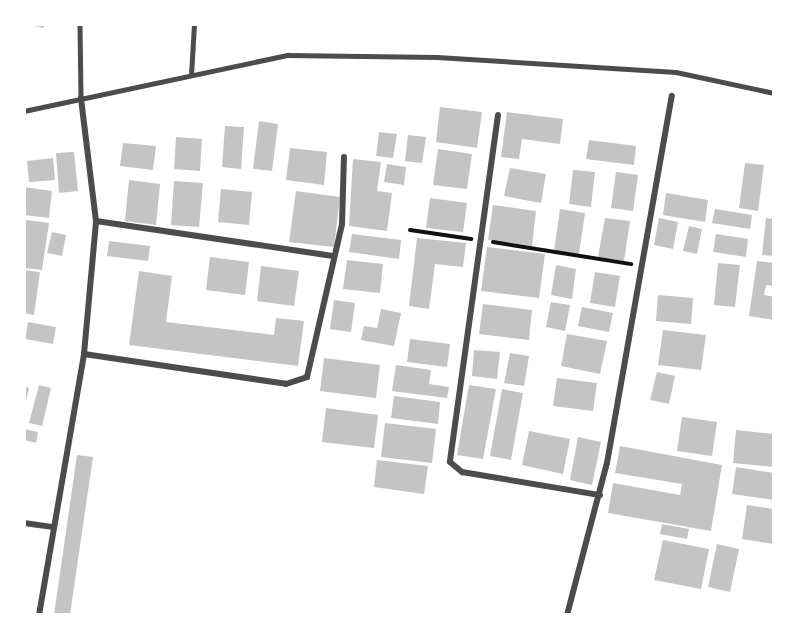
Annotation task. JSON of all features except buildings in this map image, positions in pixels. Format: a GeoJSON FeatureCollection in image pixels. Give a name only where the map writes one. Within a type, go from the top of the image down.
{"type":"FeatureCollection","features":[{"type":"Feature","properties":{"kind":"street"},"geometry":{"type":"LineString","coordinates":[[567,615],[600,495],[644,266],[672,96]]}},
{"type":"Feature","properties":{"kind":"street"},"geometry":{"type":"LineString","coordinates":[[39,615],[52,527],[84,354],[96,221],[81,98]]}},
{"type":"Feature","properties":{"kind":"street"},"geometry":{"type":"LineString","coordinates":[[498,115],[450,462],[462,472],[600,495]]}},
{"type":"Feature","properties":{"kind":"street"},"geometry":{"type":"LineString","coordinates":[[84,354],[286,384],[307,377],[312,366],[342,224],[344,157]]}},
{"type":"Feature","properties":{"kind":"street"},"geometry":{"type":"LineString","coordinates":[[96,221],[334,256]]}},
{"type":"Feature","properties":{"kind":"street"},"geometry":{"type":"LineString","coordinates":[[24,524],[52,527]]}},
{"type":"Feature","properties":{"kind":"lane"},"geometry":{"type":"LineString","coordinates":[[80,24],[81,98]]}},
{"type":"Feature","properties":{"kind":"lane"},"geometry":{"type":"LineString","coordinates":[[191,75],[194,24]]}},
{"type":"Feature","properties":{"kind":"lane"},"geometry":{"type":"LineString","coordinates":[[24,111],[288,55],[437,57],[676,72],[774,93]]}},
{"type":"Feature","properties":{"kind":"path"},"geometry":{"type":"LineString","coordinates":[[410,230],[644,266]]}}]}
